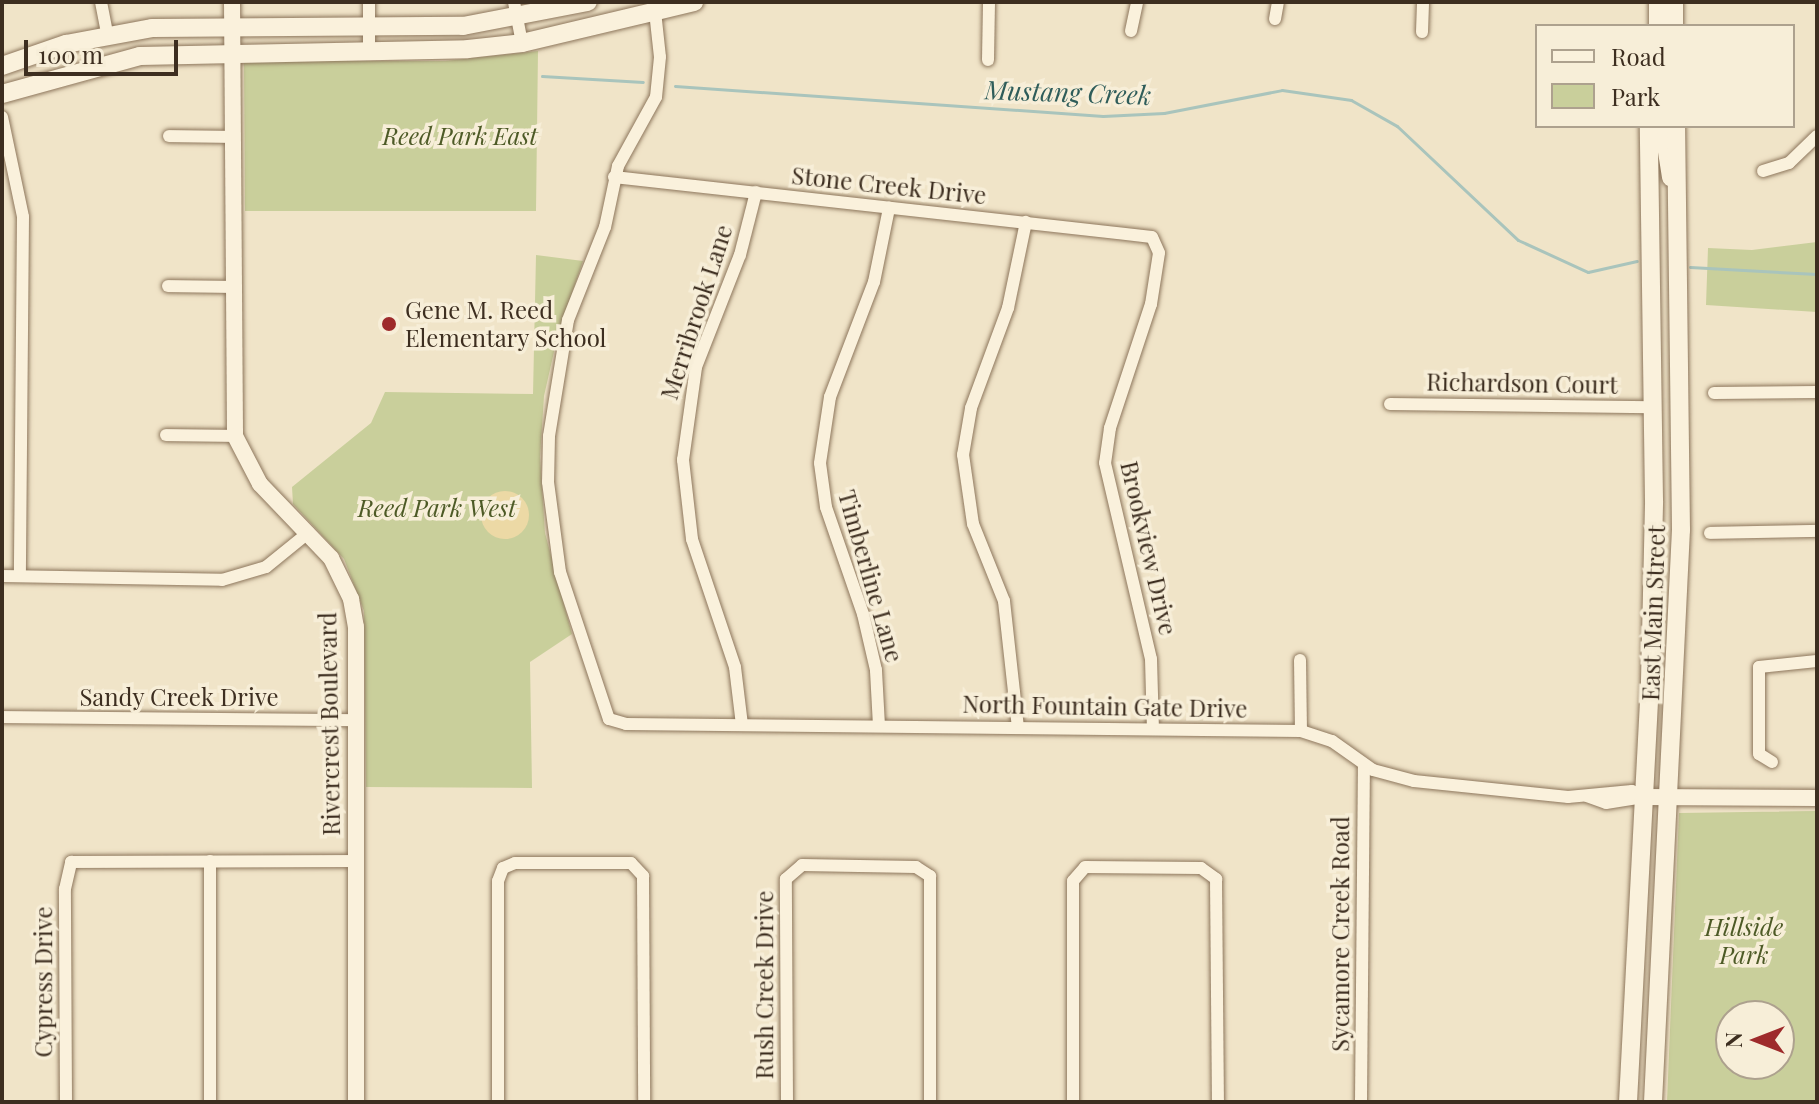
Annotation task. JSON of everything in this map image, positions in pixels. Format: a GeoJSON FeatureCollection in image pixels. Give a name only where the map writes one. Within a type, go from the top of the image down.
{"type":"FeatureCollection","features":[{"type":"Feature","properties":{"kind":"main road"},"geometry":{"type":"LineString","coordinates":[[2,66],[107,34],[232,26],[463,26],[515,9],[588,2]]}},
{"type":"Feature","properties":{"kind":"main road"},"geometry":{"type":"LineString","coordinates":[[2,94],[106,62],[232,51],[369,51],[522,43],[655,7],[694,2]]}},
{"type":"Feature","properties":{"kind":"main road"},"geometry":{"type":"LineString","coordinates":[[1648,2],[1648,24]]}},
{"type":"Feature","properties":{"kind":"main road"},"geometry":{"type":"LineString","coordinates":[[1658,2],[1658,24]]}},
{"type":"Feature","properties":{"kind":"main road"},"geometry":{"type":"LineString","coordinates":[[1674,2],[1674,24]]}},
{"type":"Feature","properties":{"kind":"main road","name":"East Main Street"},"geometry":{"type":"LineString","coordinates":[[1628,1102],[1644,797],[1652,407],[1649,128]]}},
{"type":"Feature","properties":{"kind":"main road"},"geometry":{"type":"LineString","coordinates":[[1663,128],[1663,151],[1677,191]]}},
{"type":"Feature","properties":{"kind":"main road","name":"East Main Street"},"geometry":{"type":"LineString","coordinates":[[1653,1102],[1681,530],[1676,128]]}},
{"type":"Feature","properties":{"kind":"main road"},"geometry":{"type":"LineString","coordinates":[[1632,1016],[1656,1016]]}},
{"type":"Feature","properties":{"kind":"street"},"geometry":{"type":"LineString","coordinates":[[101,2],[107,34]]}},
{"type":"Feature","properties":{"kind":"street","name":"Rivercrest Boulevard"},"geometry":{"type":"LineString","coordinates":[[232,2],[230,287],[235,436],[260,484],[331,558],[351,599],[356,720],[356,1102]]}},
{"type":"Feature","properties":{"kind":"street"},"geometry":{"type":"LineString","coordinates":[[369,2],[369,51]]}},
{"type":"Feature","properties":{"kind":"street"},"geometry":{"type":"LineString","coordinates":[[988,60],[989,2]]}},
{"type":"Feature","properties":{"kind":"street"},"geometry":{"type":"LineString","coordinates":[[1131,31],[1137,2]]}},
{"type":"Feature","properties":{"kind":"street"},"geometry":{"type":"LineString","coordinates":[[1275,19],[1278,2]]}},
{"type":"Feature","properties":{"kind":"street"},"geometry":{"type":"LineString","coordinates":[[1422,32],[1423,2]]}},
{"type":"Feature","properties":{"kind":"street"},"geometry":{"type":"LineString","coordinates":[[614,177],[656,97],[655,7]]}},
{"type":"Feature","properties":{"kind":"street"},"geometry":{"type":"LineString","coordinates":[[515,9],[522,43]]}},
{"type":"Feature","properties":{"kind":"street"},"geometry":{"type":"LineString","coordinates":[[2,117],[23,217],[20,576]]}},
{"type":"Feature","properties":{"kind":"street"},"geometry":{"type":"LineString","coordinates":[[169,136],[231,137]]}},
{"type":"Feature","properties":{"kind":"street"},"geometry":{"type":"LineString","coordinates":[[1763,171],[1789,163],[1817,136]]}},
{"type":"Feature","properties":{"kind":"street","name":"Stone Creek Drive"},"geometry":{"type":"LineString","coordinates":[[614,177],[1147,234],[1156,242]]}},
{"type":"Feature","properties":{"kind":"street","name":"North Fountain Gate Drive"},"geometry":{"type":"LineString","coordinates":[[614,177],[605,227],[587,265],[563,343],[548,452],[560,572],[609,719],[620,724],[1301,731],[1332,741],[1364,766],[1414,781],[1587,796],[1606,803],[1633,803],[1644,797]]}},
{"type":"Feature","properties":{"kind":"street","name":"Merribrook Lane"},"geometry":{"type":"LineString","coordinates":[[742,725],[735,667],[692,539],[683,460],[696,367],[740,255],[756,192]]}},
{"type":"Feature","properties":{"kind":"street","name":"Timberline Lane"},"geometry":{"type":"LineString","coordinates":[[879,726],[876,670],[863,614],[826,507],[820,463],[830,397],[874,282],[889,208]]}},
{"type":"Feature","properties":{"kind":"street"},"geometry":{"type":"LineString","coordinates":[[1018,728],[1004,601],[967,501],[963,455],[971,408],[1008,308],[1026,222]]}},
{"type":"Feature","properties":{"kind":"street","name":"Brookview Drive"},"geometry":{"type":"LineString","coordinates":[[1153,729],[1151,659],[1105,463],[1110,428],[1151,304],[1159,253],[1156,242]]}},
{"type":"Feature","properties":{"kind":"street"},"geometry":{"type":"LineString","coordinates":[[168,286],[230,287]]}},
{"type":"Feature","properties":{"kind":"street"},"geometry":{"type":"LineString","coordinates":[[1714,393],[1817,392]]}},
{"type":"Feature","properties":{"kind":"street","name":"Richardson Court"},"geometry":{"type":"LineString","coordinates":[[1390,404],[1652,407]]}},
{"type":"Feature","properties":{"kind":"street"},"geometry":{"type":"LineString","coordinates":[[166,435],[235,436]]}},
{"type":"Feature","properties":{"kind":"street"},"geometry":{"type":"LineString","coordinates":[[1710,533],[1817,531]]}},
{"type":"Feature","properties":{"kind":"street"},"geometry":{"type":"LineString","coordinates":[[2,576],[222,580],[266,567],[309,532]]}},
{"type":"Feature","properties":{"kind":"street"},"geometry":{"type":"LineString","coordinates":[[1300,660],[1301,731]]}},
{"type":"Feature","properties":{"kind":"street"},"geometry":{"type":"LineString","coordinates":[[1772,762],[1759,754],[1759,667],[1768,662],[1817,661]]}},
{"type":"Feature","properties":{"kind":"street","name":"Sandy Creek Drive"},"geometry":{"type":"LineString","coordinates":[[2,717],[356,720]]}},
{"type":"Feature","properties":{"kind":"street","name":"Sycamore Creek Road"},"geometry":{"type":"LineString","coordinates":[[1361,1102],[1364,766]]}},
{"type":"Feature","properties":{"kind":"street"},"geometry":{"type":"LineString","coordinates":[[1644,797],[1817,798]]}},
{"type":"Feature","properties":{"kind":"street"},"geometry":{"type":"LineString","coordinates":[[210,1102],[210,861],[356,861]]}},
{"type":"Feature","properties":{"kind":"street","name":"Cypress Drive"},"geometry":{"type":"LineString","coordinates":[[66,1102],[65,889],[71,862],[210,861]]}},
{"type":"Feature","properties":{"kind":"street"},"geometry":{"type":"LineString","coordinates":[[498,1102],[498,881],[503,868],[515,863],[631,863],[640,870],[644,1102]]}},
{"type":"Feature","properties":{"kind":"street","name":"Rush Creek Drive"},"geometry":{"type":"LineString","coordinates":[[787,1102],[786,879],[791,869],[916,867],[930,876],[930,1102]]}},
{"type":"Feature","properties":{"kind":"street"},"geometry":{"type":"LineString","coordinates":[[1073,1102],[1077,872],[1085,867],[1201,868],[1216,879],[1218,1102]]}},
{"type":"Feature","properties":{"kind":"green space","name":"Reed Park East"},"geometry":{"type":"Polygon","coordinates":[[[538,51],[536,211],[245,211],[244,61],[445,61],[538,51]]]}},
{"type":"Feature","properties":{"kind":"green space"},"geometry":{"type":"Polygon","coordinates":[[[1817,242],[1817,312],[1706,305],[1708,248],[1752,250],[1817,242]]]}},
{"type":"Feature","properties":{"kind":"green space","name":"Reed Park West"},"geometry":{"type":"Polygon","coordinates":[[[536,255],[583,261],[558,334],[544,396],[540,457],[545,533],[572,634],[530,662],[532,788],[366,787],[364,611],[344,559],[293,504],[292,487],[371,423],[385,392],[533,394],[536,255]]]}},
{"type":"Feature","properties":{"kind":"green space","name":"Hillside Park"},"geometry":{"type":"Polygon","coordinates":[[[1817,811],[1817,1102],[1667,1102],[1679,813],[1817,811]]]}},
{"type":"Feature","properties":{"kind":"sand"},"geometry":{"type":"Polygon","coordinates":[[[505,491],[522,498],[529,515],[522,532],[505,539],[488,532],[481,515],[488,498],[505,491]]]}},
{"type":"Feature","properties":{"kind":"waterway","name":"Mustang Creek"},"geometry":{"type":"LineString","coordinates":[[542,76],[643,82]]}},
{"type":"Feature","properties":{"kind":"waterway","name":"Mustang Creek"},"geometry":{"type":"LineString","coordinates":[[675,86],[1103,116],[1164,113],[1282,90],[1351,100],[1397,126],[1518,240],[1588,272],[1637,261]]}},
{"type":"Feature","properties":{"kind":"waterway","name":"Mustang Creek"},"geometry":{"type":"LineString","coordinates":[[1690,267],[1817,274]]}},
{"type":"Feature","properties":{"kind":"place","name":"Gene M. Reed Elementary School"},"geometry":{"type":"Point","coordinates":[389,324]}}]}
